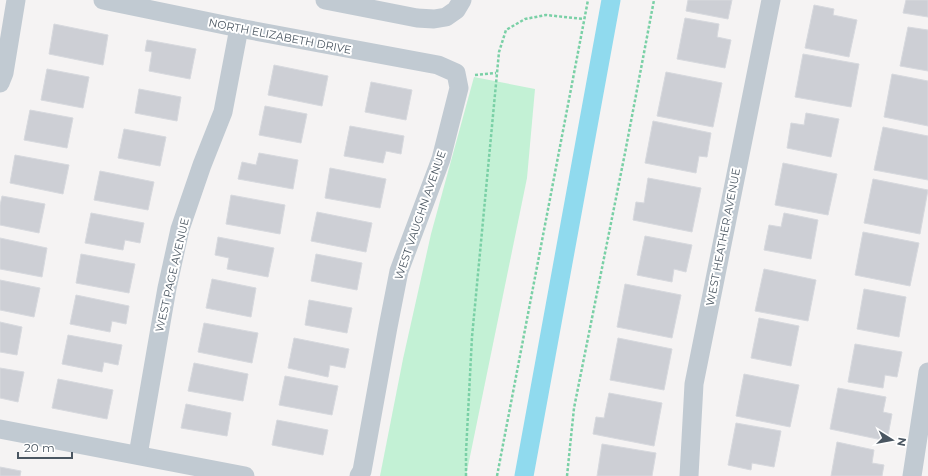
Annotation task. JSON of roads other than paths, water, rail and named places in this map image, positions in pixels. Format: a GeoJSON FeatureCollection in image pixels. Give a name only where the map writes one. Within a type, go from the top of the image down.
{"type":"FeatureCollection","features":[{"type":"Feature","properties":{"kind":"street"},"geometry":{"type":"LineString","coordinates":[[0,83],[4,73],[16,0]]}},
{"type":"Feature","properties":{"kind":"street","name":"NORTH ELIZABETH DRIVE"},"geometry":{"type":"LineString","coordinates":[[103,0],[239,28],[438,65],[456,73]]}},
{"type":"Feature","properties":{"kind":"street"},"geometry":{"type":"LineString","coordinates":[[325,0],[417,18],[434,19],[446,17],[456,10],[462,0]]}},
{"type":"Feature","properties":{"kind":"street","name":"WEST HEATHER AVENUE"},"geometry":{"type":"LineString","coordinates":[[689,476],[694,384],[771,0]]}},
{"type":"Feature","properties":{"kind":"street","name":"WEST PAGE AVENUE"},"geometry":{"type":"LineString","coordinates":[[138,455],[167,288],[180,229],[202,165],[223,112],[239,28]]}},
{"type":"Feature","properties":{"kind":"street","name":"WEST VAUGHN AVENUE"},"geometry":{"type":"LineString","coordinates":[[360,476],[399,271],[441,159],[459,88],[456,73]]}},
{"type":"Feature","properties":{"kind":"street"},"geometry":{"type":"LineString","coordinates":[[912,476],[928,372]]}},
{"type":"Feature","properties":{"kind":"street"},"geometry":{"type":"LineString","coordinates":[[0,429],[245,476]]}},
{"type":"Feature","properties":{"kind":"waterway"},"geometry":{"type":"LineString","coordinates":[[524,476],[611,0]]}}]}
